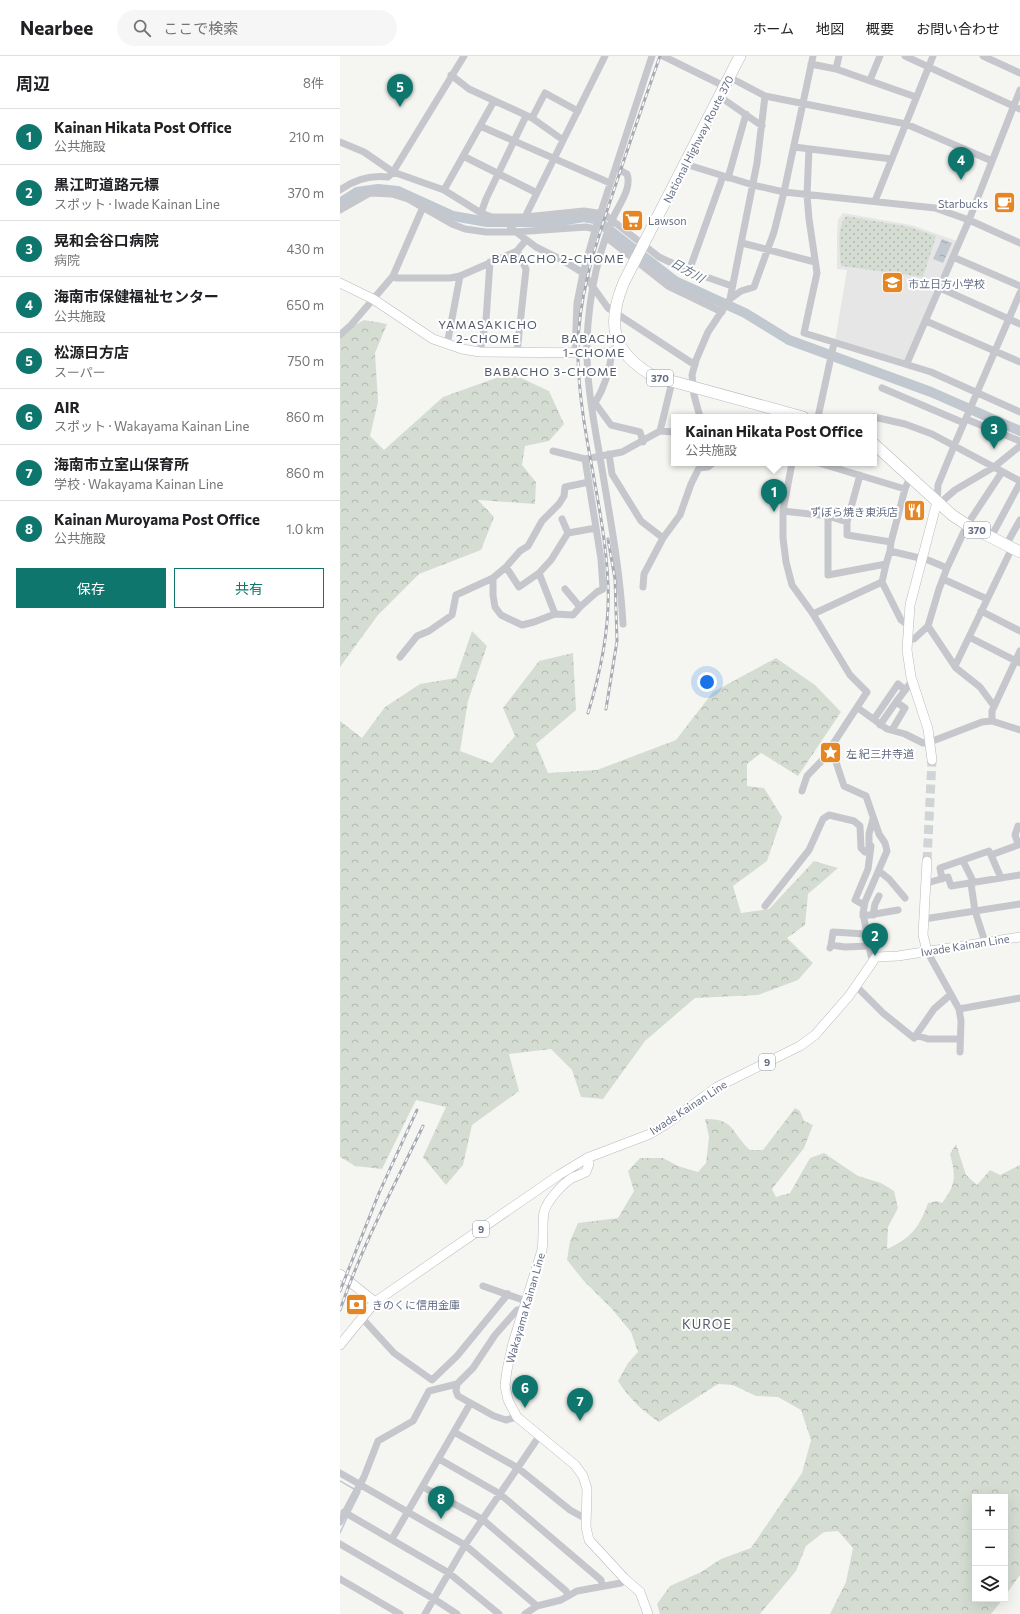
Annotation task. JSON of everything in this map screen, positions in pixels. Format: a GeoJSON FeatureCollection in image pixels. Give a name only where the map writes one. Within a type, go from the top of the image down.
{"type":"FeatureCollection","features":[{"type":"Feature","properties":{"kind":"highway","name":"National Highway Route 370"},"geometry":{"type":"LineString","coordinates":[[740,56],[616,301],[614,313],[616,349],[640,369],[653,376],[792,414]]}},
{"type":"Feature","properties":{"kind":"highway","name":"370"},"geometry":{"type":"LineString","coordinates":[[877,447],[938,503],[967,525],[1013,548]]}},
{"type":"Feature","properties":{"kind":"main road"},"geometry":{"type":"LineString","coordinates":[[340,283],[373,299],[421,332],[447,345],[480,352],[587,353],[616,349]]}},
{"type":"Feature","properties":{"kind":"main road"},"geometry":{"type":"LineString","coordinates":[[932,760],[925,716],[913,683],[906,650],[910,605],[938,503]]}},
{"type":"Feature","properties":{"kind":"main road"},"geometry":{"type":"LineString","coordinates":[[927,861],[923,935],[927,951]]}},
{"type":"Feature","properties":{"kind":"main road","name":"Iwade Kainan Line"},"geometry":{"type":"LineString","coordinates":[[340,1345],[375,1302],[559,1175],[587,1158],[650,1134],[665,1125],[717,1087],[800,1046],[815,1035],[856,986],[873,958],[1020,937]]}},
{"type":"Feature","properties":{"kind":"main road","name":"Wakayama Kainan Line"},"geometry":{"type":"LineString","coordinates":[[587,1158],[589,1164],[586,1172],[572,1178],[564,1185],[548,1202],[544,1210],[544,1235],[542,1250],[513,1343],[505,1385],[508,1400],[518,1417],[575,1465],[583,1476],[587,1489],[586,1519],[589,1540],[625,1579],[640,1592],[648,1614]]}},
{"type":"Feature","properties":{"kind":"main road"},"geometry":{"type":"LineString","coordinates":[[340,1274],[375,1302]]}},
{"type":"Feature","properties":{"kind":"street"},"geometry":{"type":"LineString","coordinates":[[340,190],[349,184],[364,178],[378,176],[388,177],[393,172],[464,56]]}},
{"type":"Feature","properties":{"kind":"street"},"geometry":{"type":"LineString","coordinates":[[525,217],[605,56]]}},
{"type":"Feature","properties":{"kind":"street"},"geometry":{"type":"LineString","coordinates":[[575,353],[577,303],[583,273],[610,183],[652,56]]}},
{"type":"Feature","properties":{"kind":"street"},"geometry":{"type":"LineString","coordinates":[[663,56],[724,86],[803,104],[906,124],[992,161]]}},
{"type":"Feature","properties":{"kind":"street"},"geometry":{"type":"LineString","coordinates":[[730,299],[741,292],[754,287],[768,251],[784,192],[813,56]]}},
{"type":"Feature","properties":{"kind":"street"},"geometry":{"type":"LineString","coordinates":[[836,69],[839,56]]}},
{"type":"Feature","properties":{"kind":"street"},"geometry":{"type":"LineString","coordinates":[[870,80],[880,56]]}},
{"type":"Feature","properties":{"kind":"street"},"geometry":{"type":"LineString","coordinates":[[905,56],[1017,107]]}},
{"type":"Feature","properties":{"kind":"street"},"geometry":{"type":"LineString","coordinates":[[876,201],[933,56]]}},
{"type":"Feature","properties":{"kind":"street"},"geometry":{"type":"LineString","coordinates":[[983,56],[1020,73]]}},
{"type":"Feature","properties":{"kind":"street"},"geometry":{"type":"LineString","coordinates":[[811,64],[836,69],[916,97]]}},
{"type":"Feature","properties":{"kind":"street"},"geometry":{"type":"LineString","coordinates":[[451,76],[469,89],[529,117],[563,140]]}},
{"type":"Feature","properties":{"kind":"street"},"geometry":{"type":"LineString","coordinates":[[724,86],[746,114],[762,126]]}},
{"type":"Feature","properties":{"kind":"street"},"geometry":{"type":"LineString","coordinates":[[907,363],[954,257],[992,161],[1017,107],[1020,90]]}},
{"type":"Feature","properties":{"kind":"street"},"geometry":{"type":"LineString","coordinates":[[481,214],[486,198],[514,141],[545,94],[578,111]]}},
{"type":"Feature","properties":{"kind":"street"},"geometry":{"type":"LineString","coordinates":[[699,414],[691,380],[695,365],[708,332],[730,299],[753,185],[765,96]]}},
{"type":"Feature","properties":{"kind":"street"},"geometry":{"type":"LineString","coordinates":[[444,190],[494,101]]}},
{"type":"Feature","properties":{"kind":"street"},"geometry":{"type":"LineString","coordinates":[[689,271],[725,177],[746,114]]}},
{"type":"Feature","properties":{"kind":"street"},"geometry":{"type":"LineString","coordinates":[[480,126],[610,183]]}},
{"type":"Feature","properties":{"kind":"street"},"geometry":{"type":"LineString","coordinates":[[340,142],[364,152],[393,172],[444,190],[481,214],[506,219],[584,211],[600,215],[612,222],[668,286],[722,312]]}},
{"type":"Feature","properties":{"kind":"street"},"geometry":{"type":"LineString","coordinates":[[794,147],[892,159]]}},
{"type":"Feature","properties":{"kind":"street"},"geometry":{"type":"LineString","coordinates":[[809,149],[807,195],[817,273],[804,333],[833,345],[907,363],[1020,412]]}},
{"type":"Feature","properties":{"kind":"street"},"geometry":{"type":"LineString","coordinates":[[463,156],[537,193]]}},
{"type":"Feature","properties":{"kind":"street"},"geometry":{"type":"LineString","coordinates":[[685,164],[753,185],[784,192],[935,208],[969,220],[1020,243]]}},
{"type":"Feature","properties":{"kind":"street"},"geometry":{"type":"LineString","coordinates":[[616,168],[627,174],[629,179],[626,192],[606,235],[593,287],[588,325],[587,353],[600,456],[617,562],[623,624]]}},
{"type":"Feature","properties":{"kind":"street"},"geometry":{"type":"LineString","coordinates":[[340,210],[370,194],[392,194],[408,199],[452,224],[465,229],[486,232],[586,227],[596,228]]}},
{"type":"Feature","properties":{"kind":"street"},"geometry":{"type":"LineString","coordinates":[[340,335],[352,325],[393,276],[423,207]]}},
{"type":"Feature","properties":{"kind":"street"},"geometry":{"type":"LineString","coordinates":[[506,219],[514,231],[526,240],[583,273],[608,308],[614,313],[695,365]]}},
{"type":"Feature","properties":{"kind":"street"},"geometry":{"type":"LineString","coordinates":[[606,235],[639,253],[659,257],[689,271],[732,286]]}},
{"type":"Feature","properties":{"kind":"street"},"geometry":{"type":"LineString","coordinates":[[393,276],[397,278],[431,279],[460,276],[517,251],[526,240]]}},
{"type":"Feature","properties":{"kind":"street"},"geometry":{"type":"LineString","coordinates":[[742,243],[815,262]]}},
{"type":"Feature","properties":{"kind":"street"},"geometry":{"type":"LineString","coordinates":[[517,251],[526,269],[517,352]]}},
{"type":"Feature","properties":{"kind":"street"},"geometry":{"type":"LineString","coordinates":[[954,257],[1020,286]]}},
{"type":"Feature","properties":{"kind":"street"},"geometry":{"type":"LineString","coordinates":[[480,352],[486,320],[490,262]]}},
{"type":"Feature","properties":{"kind":"street"},"geometry":{"type":"LineString","coordinates":[[447,345],[460,276]]}},
{"type":"Feature","properties":{"kind":"street"},"geometry":{"type":"LineString","coordinates":[[940,288],[1020,324]]}},
{"type":"Feature","properties":{"kind":"street"},"geometry":{"type":"LineString","coordinates":[[938,503],[938,485],[1020,293]]}},
{"type":"Feature","properties":{"kind":"street"},"geometry":{"type":"LineString","coordinates":[[926,321],[1020,362]]}},
{"type":"Feature","properties":{"kind":"street"},"geometry":{"type":"LineString","coordinates":[[819,414],[833,345]]}},
{"type":"Feature","properties":{"kind":"street"},"geometry":{"type":"LineString","coordinates":[[593,403],[601,394],[616,349]]}},
{"type":"Feature","properties":{"kind":"street"},"geometry":{"type":"LineString","coordinates":[[660,431],[672,382]]}},
{"type":"Feature","properties":{"kind":"street"},"geometry":{"type":"LineString","coordinates":[[882,388],[1020,441]]}},
{"type":"Feature","properties":{"kind":"street"},"geometry":{"type":"LineString","coordinates":[[593,403],[611,425],[640,432],[643,442]]}},
{"type":"Feature","properties":{"kind":"street"},"geometry":{"type":"LineString","coordinates":[[877,418],[905,424],[932,434],[1020,482],[991,537]]}},
{"type":"Feature","properties":{"kind":"street"},"geometry":{"type":"LineString","coordinates":[[553,451],[585,459],[622,452],[643,442],[660,431],[671,432]]}},
{"type":"Feature","properties":{"kind":"street"},"geometry":{"type":"LineString","coordinates":[[938,503],[955,490],[994,467],[1020,446]]}},
{"type":"Feature","properties":{"kind":"street"},"geometry":{"type":"LineString","coordinates":[[609,454],[612,474],[641,521],[662,538]]}},
{"type":"Feature","properties":{"kind":"street"},"geometry":{"type":"LineString","coordinates":[[493,578],[495,607],[502,615],[522,625],[555,614],[573,615],[597,592],[603,589],[601,559],[585,459]]}},
{"type":"Feature","properties":{"kind":"street"},"geometry":{"type":"LineString","coordinates":[[643,587],[644,574],[662,538],[680,515],[698,468],[709,466]]}},
{"type":"Feature","properties":{"kind":"street"},"geometry":{"type":"LineString","coordinates":[[791,466],[783,511],[783,538],[786,562],[792,585],[813,614],[850,675],[867,692],[858,708],[834,741],[832,750],[844,786],[866,796],[887,851],[864,905],[863,916],[866,934],[871,956],[873,958]]}},
{"type":"Feature","properties":{"kind":"street"},"geometry":{"type":"LineString","coordinates":[[830,466],[905,489]]}},
{"type":"Feature","properties":{"kind":"street"},"geometry":{"type":"LineString","coordinates":[[907,639],[914,639],[928,626],[947,568],[967,525],[1002,472]]}},
{"type":"Feature","properties":{"kind":"street"},"geometry":{"type":"LineString","coordinates":[[860,475],[847,522],[847,535],[891,542]]}},
{"type":"Feature","properties":{"kind":"street"},"geometry":{"type":"LineString","coordinates":[[908,625],[901,620],[882,582],[905,489],[910,477]]}},
{"type":"Feature","properties":{"kind":"street"},"geometry":{"type":"LineString","coordinates":[[400,657],[417,636],[429,631],[452,614],[456,595],[493,578],[506,567],[520,551],[528,546],[542,521],[559,504],[564,496],[565,487],[589,482]]}},
{"type":"Feature","properties":{"kind":"street"},"geometry":{"type":"LineString","coordinates":[[783,511],[828,516],[847,522]]}},
{"type":"Feature","properties":{"kind":"street"},"geometry":{"type":"LineString","coordinates":[[828,516],[828,575],[886,564]]}},
{"type":"Feature","properties":{"kind":"street"},"geometry":{"type":"LineString","coordinates":[[562,519],[568,532]]}},
{"type":"Feature","properties":{"kind":"street"},"geometry":{"type":"LineString","coordinates":[[955,666],[1013,548],[1020,520]]}},
{"type":"Feature","properties":{"kind":"street"},"geometry":{"type":"LineString","coordinates":[[568,532],[596,528]]}},
{"type":"Feature","properties":{"kind":"street"},"geometry":{"type":"LineString","coordinates":[[506,567],[519,587],[539,572],[551,560],[568,532]]}},
{"type":"Feature","properties":{"kind":"street"},"geometry":{"type":"LineString","coordinates":[[890,551],[922,558],[947,568]]}},
{"type":"Feature","properties":{"kind":"street"},"geometry":{"type":"LineString","coordinates":[[539,572],[555,614]]}},
{"type":"Feature","properties":{"kind":"street"},"geometry":{"type":"LineString","coordinates":[[943,579],[987,599]]}},
{"type":"Feature","properties":{"kind":"street"},"geometry":{"type":"LineString","coordinates":[[813,614],[882,582]]}},
{"type":"Feature","properties":{"kind":"street"},"geometry":{"type":"LineString","coordinates":[[565,589],[580,607]]}},
{"type":"Feature","properties":{"kind":"street"},"geometry":{"type":"LineString","coordinates":[[981,611],[1020,630]]}},
{"type":"Feature","properties":{"kind":"street"},"geometry":{"type":"LineString","coordinates":[[928,626],[955,666],[980,687],[994,706]]}},
{"type":"Feature","properties":{"kind":"street"},"geometry":{"type":"LineString","coordinates":[[969,637],[1018,662]]}},
{"type":"Feature","properties":{"kind":"street"},"geometry":{"type":"LineString","coordinates":[[992,721],[992,711],[994,706],[1018,662],[1020,651]]}},
{"type":"Feature","properties":{"kind":"street"},"geometry":{"type":"LineString","coordinates":[[880,724],[909,684],[913,683]]}},
{"type":"Feature","properties":{"kind":"street"},"geometry":{"type":"LineString","coordinates":[[874,719],[898,684],[905,690]]}},
{"type":"Feature","properties":{"kind":"street"},"geometry":{"type":"LineString","coordinates":[[892,730],[905,708],[896,702]]}},
{"type":"Feature","properties":{"kind":"street"},"geometry":{"type":"LineString","coordinates":[[858,708],[880,724],[923,743],[930,742],[982,722],[992,721],[1020,730]]}},
{"type":"Feature","properties":{"kind":"street"},"geometry":{"type":"LineString","coordinates":[[802,791],[807,776],[832,750]]}},
{"type":"Feature","properties":{"kind":"street"},"geometry":{"type":"LineString","coordinates":[[765,906],[809,850],[823,819],[828,815],[854,821],[860,826],[861,848],[865,852],[869,849],[869,834],[874,819]]}},
{"type":"Feature","properties":{"kind":"street"},"geometry":{"type":"LineString","coordinates":[[991,855],[1018,843],[1015,835],[1018,826]]}},
{"type":"Feature","properties":{"kind":"street"},"geometry":{"type":"LineString","coordinates":[[864,905],[855,900],[868,869],[872,849],[869,842]]}},
{"type":"Feature","properties":{"kind":"street"},"geometry":{"type":"LineString","coordinates":[[942,879],[940,868],[989,851],[1001,878]]}},
{"type":"Feature","properties":{"kind":"street"},"geometry":{"type":"LineString","coordinates":[[963,861],[972,884],[975,911],[985,942]]}},
{"type":"Feature","properties":{"kind":"street"},"geometry":{"type":"LineString","coordinates":[[879,871],[889,879],[905,898]]}},
{"type":"Feature","properties":{"kind":"street"},"geometry":{"type":"LineString","coordinates":[[927,883],[948,877],[951,886],[972,884],[1020,875]]}},
{"type":"Feature","properties":{"kind":"street"},"geometry":{"type":"LineString","coordinates":[[873,915],[875,904],[879,896]]}},
{"type":"Feature","properties":{"kind":"street"},"geometry":{"type":"LineString","coordinates":[[924,919],[1020,904]]}},
{"type":"Feature","properties":{"kind":"street"},"geometry":{"type":"LineString","coordinates":[[863,916],[898,910]]}},
{"type":"Feature","properties":{"kind":"street"},"geometry":{"type":"LineString","coordinates":[[866,934],[830,932],[831,946],[869,946]]}},
{"type":"Feature","properties":{"kind":"street"},"geometry":{"type":"LineString","coordinates":[[927,951],[959,1009],[961,1021],[960,1052]]}},
{"type":"Feature","properties":{"kind":"street"},"geometry":{"type":"LineString","coordinates":[[856,986],[896,1024],[914,1038],[934,1009],[950,994]]}},
{"type":"Feature","properties":{"kind":"street"},"geometry":{"type":"LineString","coordinates":[[959,1009],[1020,998]]}},
{"type":"Feature","properties":{"kind":"street"},"geometry":{"type":"LineString","coordinates":[[916,1035],[928,1039],[960,1039]]}},
{"type":"Feature","properties":{"kind":"street"},"geometry":{"type":"LineString","coordinates":[[340,1522],[371,1462],[375,1446],[378,1441],[414,1421],[429,1391],[457,1384],[473,1368],[495,1335],[517,1310],[525,1305],[508,1294],[483,1286]]}},
{"type":"Feature","properties":{"kind":"street"},"geometry":{"type":"LineString","coordinates":[[362,1318],[394,1353],[432,1380],[457,1356],[508,1294]]}},
{"type":"Feature","properties":{"kind":"street"},"geometry":{"type":"LineString","coordinates":[[457,1384],[456,1391],[458,1396],[470,1404],[494,1416],[506,1420],[518,1417]]}},
{"type":"Feature","properties":{"kind":"street"},"geometry":{"type":"LineString","coordinates":[[392,1540],[470,1404]]}},
{"type":"Feature","properties":{"kind":"street"},"geometry":{"type":"LineString","coordinates":[[454,1432],[518,1468],[570,1510],[586,1519]]}},
{"type":"Feature","properties":{"kind":"street"},"geometry":{"type":"LineString","coordinates":[[425,1614],[465,1545],[540,1435]]}},
{"type":"Feature","properties":{"kind":"street"},"geometry":{"type":"LineString","coordinates":[[439,1459],[500,1494],[601,1580],[602,1586]]}},
{"type":"Feature","properties":{"kind":"street"},"geometry":{"type":"LineString","coordinates":[[340,1473],[465,1545],[538,1606]]}},
{"type":"Feature","properties":{"kind":"street"},"geometry":{"type":"LineString","coordinates":[[423,1487],[482,1520],[566,1591],[568,1596]]}},
{"type":"Feature","properties":{"kind":"street"},"geometry":{"type":"LineString","coordinates":[[344,1512],[449,1572],[499,1614]]}},
{"type":"Feature","properties":{"kind":"street"},"geometry":{"type":"LineString","coordinates":[[340,1544],[434,1598],[457,1614]]}},
{"type":"Feature","properties":{"kind":"street"},"geometry":{"type":"LineString","coordinates":[[340,1579],[400,1614]]}},
{"type":"Feature","properties":{"kind":"street"},"geometry":{"type":"LineString","coordinates":[[525,1614],[538,1606],[561,1600],[577,1590],[621,1583],[625,1579]]}},
{"type":"Feature","properties":{"kind":"shaded area","name":"市立日方小学校"},"geometry":{"type":"Polygon","coordinates":[[[843,213],[911,225],[957,241],[905,361],[835,341],[847,270],[837,269],[838,220],[843,213]]]}},
{"type":"Feature","properties":{"kind":"green space"},"geometry":{"type":"Polygon","coordinates":[[[846,216],[910,227],[936,236],[923,277],[841,266],[840,233],[846,216]]]}},
{"type":"Feature","properties":{"kind":"green space"},"geometry":{"type":"Polygon","coordinates":[[[364,320],[387,324],[375,353],[378,402],[370,436],[384,450],[443,397],[510,373],[549,391],[564,424],[549,441],[525,446],[522,465],[536,482],[535,504],[478,500],[494,517],[481,550],[419,574],[378,615],[340,667],[340,339],[350,328],[364,320]]]}},
{"type":"Feature","properties":{"kind":"green space"},"geometry":{"type":"Polygon","coordinates":[[[472,631],[487,646],[468,701],[460,751],[492,763],[515,736],[503,708],[539,661],[573,653],[576,710],[536,744],[548,773],[597,770],[676,740],[713,692],[776,658],[815,685],[841,712],[798,776],[761,753],[747,764],[747,786],[764,788],[782,817],[767,861],[733,886],[741,913],[769,909],[814,861],[838,868],[808,894],[805,925],[787,938],[813,963],[798,980],[758,995],[695,998],[645,1041],[603,1099],[581,1097],[572,1070],[551,1049],[509,1054],[519,1091],[472,1125],[463,1165],[446,1185],[423,1157],[446,1107],[416,1100],[382,1169],[355,1166],[340,1157],[340,721],[362,738],[385,707],[420,684],[456,678],[472,631]]]}},
{"type":"Feature","properties":{"kind":"green space"},"geometry":{"type":"Polygon","coordinates":[[[795,1108],[800,1111],[804,1121],[813,1125],[804,1148],[772,1189],[776,1197],[790,1193],[810,1158],[824,1153],[858,1176],[881,1183],[894,1191],[898,1208],[888,1227],[887,1249],[902,1241],[913,1231],[921,1219],[928,1203],[937,1201],[942,1203],[947,1197],[954,1180],[950,1154],[956,1144],[966,1175],[977,1185],[990,1170],[1000,1175],[1020,1165],[1020,1575],[1008,1592],[1008,1494],[972,1494],[972,1602],[1001,1602],[991,1614],[830,1614],[846,1582],[853,1548],[838,1531],[824,1532],[806,1546],[796,1571],[760,1614],[660,1614],[657,1604],[670,1586],[701,1572],[721,1559],[751,1548],[802,1473],[811,1440],[801,1410],[778,1397],[756,1396],[733,1385],[718,1384],[659,1422],[636,1404],[618,1381],[628,1363],[638,1352],[631,1332],[612,1309],[583,1280],[567,1260],[570,1241],[578,1223],[618,1218],[634,1191],[628,1171],[640,1158],[663,1158],[678,1166],[698,1172],[706,1163],[709,1137],[705,1119],[722,1121],[732,1128],[750,1150],[763,1150],[795,1108]]]}},
{"type":"Feature","properties":{"kind":"water"},"geometry":{"type":"Polygon","coordinates":[[[942,239],[952,243],[943,263],[933,259],[942,239]]]}},
{"type":"Feature","properties":{"kind":"waterway","name":"日方川"},"geometry":{"type":"LineString","coordinates":[[340,203],[357,192],[378,189],[398,191],[453,216],[487,222],[554,222],[584,217],[595,219],[675,281],[745,313],[789,340],[931,392],[1020,431]]}},
{"type":"Feature","properties":{"kind":"waterway"},"geometry":{"type":"LineString","coordinates":[[340,1481],[354,1489]]}},
{"type":"Feature","properties":{"kind":"waterway"},"geometry":{"type":"LineString","coordinates":[[350,1512],[359,1492]]}},
{"type":"Feature","properties":{"kind":"waterway"},"geometry":{"type":"LineString","coordinates":[[340,1533],[347,1518]]}},
{"type":"Feature","properties":{"kind":"tunnel"},"geometry":{"type":"LineString","coordinates":[[927,861],[932,760]]}},
{"type":"Feature","properties":{"kind":"railway"},"geometry":{"type":"LineString","coordinates":[[588,713],[604,650],[608,617],[608,584],[602,527],[583,415],[580,387],[578,359],[580,314],[595,248],[660,56]]}},
{"type":"Feature","properties":{"kind":"railway"},"geometry":{"type":"LineString","coordinates":[[606,709],[617,641],[615,579],[608,539]]}},
{"type":"Feature","properties":{"kind":"railway"},"geometry":{"type":"LineString","coordinates":[[340,1291],[379,1193],[417,1110]]}},
{"type":"Feature","properties":{"kind":"railway"},"geometry":{"type":"LineString","coordinates":[[340,1310],[368,1239],[423,1126]]}},
{"type":"Feature","properties":{"kind":"place","name":"松源日方店"},"geometry":{"type":"Point","coordinates":[400,107]}},
{"type":"Feature","properties":{"kind":"place","name":"海南市保健福祉センター"},"geometry":{"type":"Point","coordinates":[961,180]}},
{"type":"Feature","properties":{"kind":"place","name":"Starbucks"},"geometry":{"type":"Point","coordinates":[1004,203]}},
{"type":"Feature","properties":{"kind":"place","name":"Lawson"},"geometry":{"type":"Point","coordinates":[633,220]}},
{"type":"Feature","properties":{"kind":"place","name":"市立日方小学校"},"geometry":{"type":"Point","coordinates":[892,283]}},
{"type":"Feature","properties":{"kind":"place","name":"晃和会谷口病院"},"geometry":{"type":"Point","coordinates":[994,449]}},
{"type":"Feature","properties":{"kind":"place","name":"ずぼら焼き東浜店"},"geometry":{"type":"Point","coordinates":[914,511]}},
{"type":"Feature","properties":{"kind":"place","name":"Kainan Hikata Post Office"},"geometry":{"type":"Point","coordinates":[774,512]}},
{"type":"Feature","properties":{"kind":"place","name":"左 紀三井寺道"},"geometry":{"type":"Point","coordinates":[831,753]}},
{"type":"Feature","properties":{"kind":"place","name":"黒江町道路元標"},"geometry":{"type":"Point","coordinates":[875,956]}},
{"type":"Feature","properties":{"kind":"place","name":"きのくに信用金庫"},"geometry":{"type":"Point","coordinates":[357,1304]}},
{"type":"Feature","properties":{"kind":"place","name":"AIR"},"geometry":{"type":"Point","coordinates":[525,1408]}},
{"type":"Feature","properties":{"kind":"place","name":"海南市立室山保育所"},"geometry":{"type":"Point","coordinates":[580,1421]}},
{"type":"Feature","properties":{"kind":"place","name":"Kainan Muroyama Post Office"},"geometry":{"type":"Point","coordinates":[441,1519]}},
{"type":"Feature","properties":{"kind":"district","name":"BABACHO 2-CHOME"},"geometry":{"type":"Point","coordinates":[558,258]}},
{"type":"Feature","properties":{"kind":"district","name":"YAMASAKICHO 2-CHOME"},"geometry":{"type":"Point","coordinates":[488,331]}},
{"type":"Feature","properties":{"kind":"district","name":"BABACHO 1-CHOME"},"geometry":{"type":"Point","coordinates":[594,345]}},
{"type":"Feature","properties":{"kind":"district","name":"BABACHO 3-CHOME"},"geometry":{"type":"Point","coordinates":[551,371]}},
{"type":"Feature","properties":{"kind":"district","name":"KUROE"},"geometry":{"type":"Point","coordinates":[707,1324]}}]}
